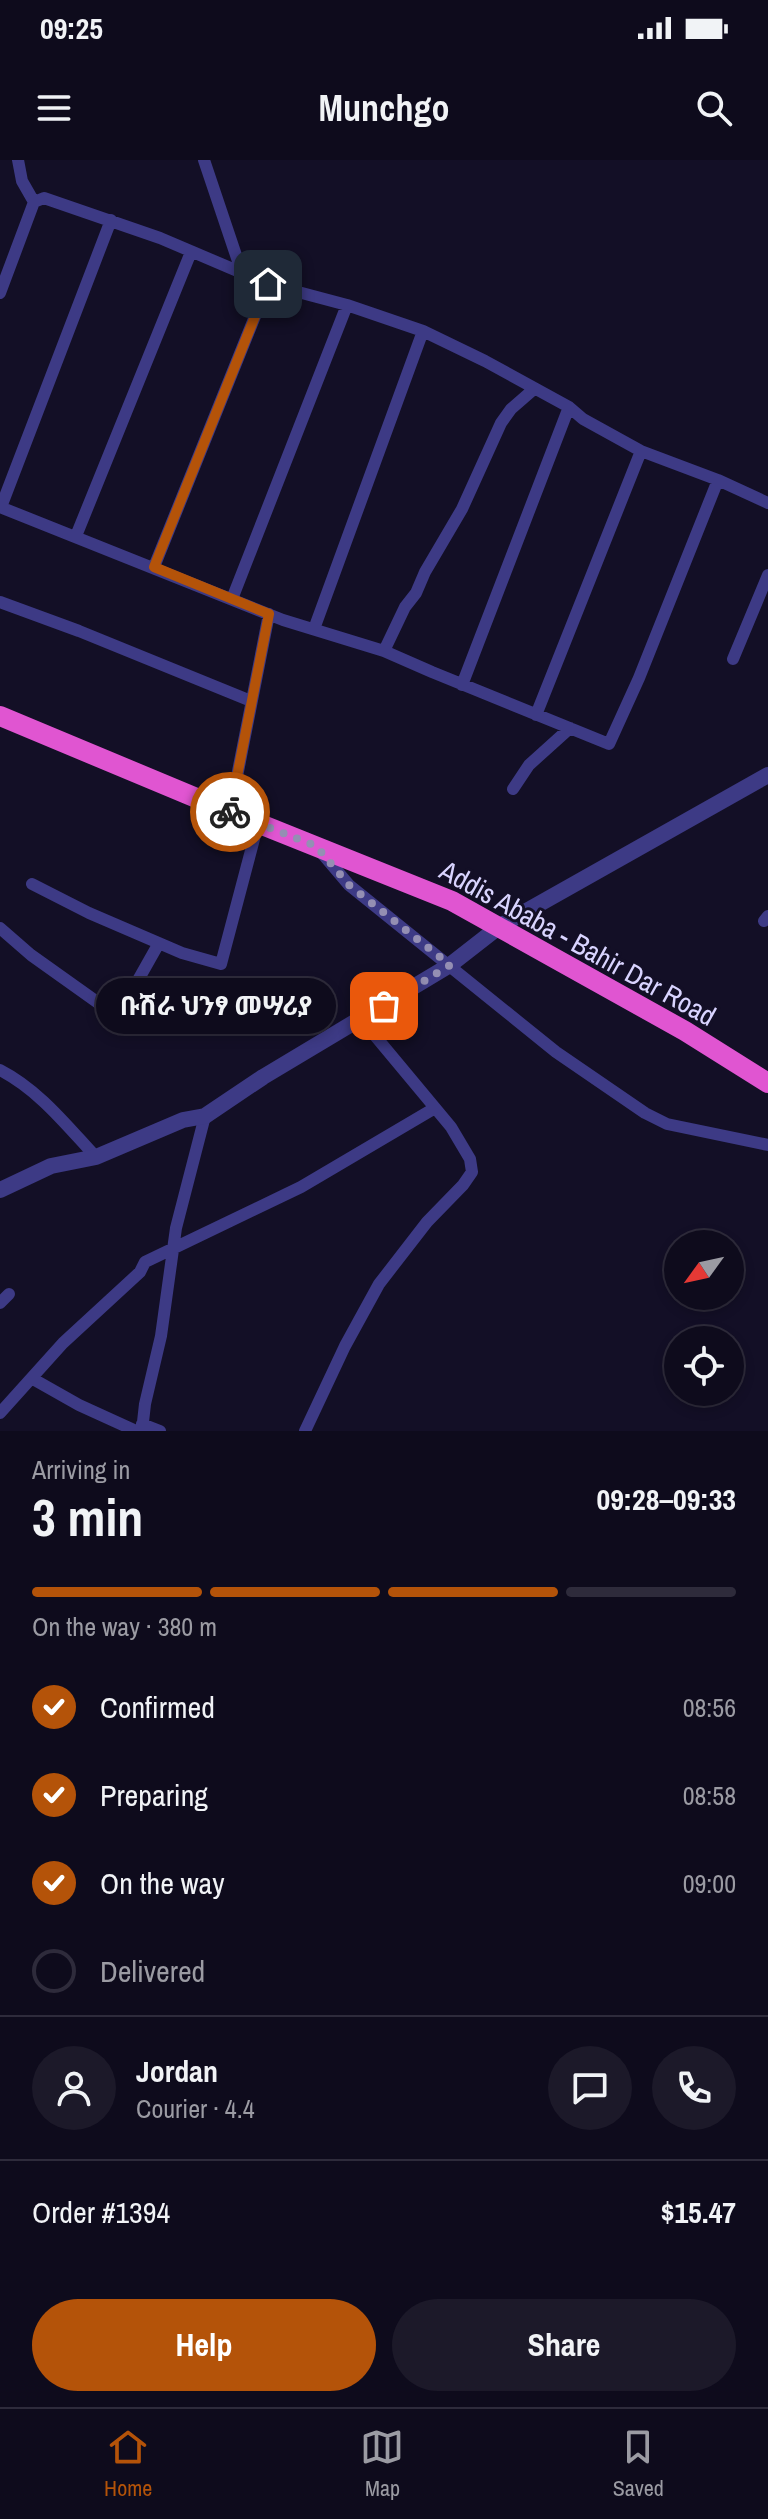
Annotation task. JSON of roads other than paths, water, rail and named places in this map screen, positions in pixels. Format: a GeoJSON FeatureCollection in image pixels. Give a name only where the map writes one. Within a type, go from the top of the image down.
{"type":"FeatureCollection","features":[{"type":"Feature","properties":{"kind":"highway","name":"Addis Ababa - Bahir Dar Road"},"geometry":{"type":"LineString","coordinates":[[0,716],[452,901],[685,1031],[768,1083]]}},
{"type":"Feature","properties":{"kind":"street"},"geometry":{"type":"LineString","coordinates":[[18,160],[22,181],[34,202]]}},
{"type":"Feature","properties":{"kind":"street"},"geometry":{"type":"LineString","coordinates":[[204,160],[242,273]]}},
{"type":"Feature","properties":{"kind":"street"},"geometry":{"type":"LineString","coordinates":[[0,293],[34,202],[44,198],[111,220],[268,284],[347,305],[423,331],[569,407],[583,419],[641,451],[768,503]]}},
{"type":"Feature","properties":{"kind":"street"},"geometry":{"type":"LineString","coordinates":[[111,220],[0,507],[269,614],[384,651],[609,744],[718,480]]}},
{"type":"Feature","properties":{"kind":"street"},"geometry":{"type":"LineString","coordinates":[[76,536],[191,252]]}},
{"type":"Feature","properties":{"kind":"street"},"geometry":{"type":"LineString","coordinates":[[154,567],[268,284]]}},
{"type":"Feature","properties":{"kind":"street"},"geometry":{"type":"LineString","coordinates":[[232,599],[347,305]]}},
{"type":"Feature","properties":{"kind":"street"},"geometry":{"type":"LineString","coordinates":[[314,629],[423,331]]}},
{"type":"Feature","properties":{"kind":"street"},"geometry":{"type":"LineString","coordinates":[[384,651],[405,607],[416,593],[467,498],[501,423],[511,409],[534,389]]}},
{"type":"Feature","properties":{"kind":"street"},"geometry":{"type":"LineString","coordinates":[[462,685],[569,407]]}},
{"type":"Feature","properties":{"kind":"street"},"geometry":{"type":"LineString","coordinates":[[536,715],[641,451]]}},
{"type":"Feature","properties":{"kind":"street"},"geometry":{"type":"LineString","coordinates":[[733,659],[768,575]]}},
{"type":"Feature","properties":{"kind":"street"},"geometry":{"type":"LineString","coordinates":[[0,602],[251,701]]}},
{"type":"Feature","properties":{"kind":"street"},"geometry":{"type":"LineString","coordinates":[[230,812],[269,614]]}},
{"type":"Feature","properties":{"kind":"street"},"geometry":{"type":"LineString","coordinates":[[513,789],[529,765],[570,728]]}},
{"type":"Feature","properties":{"kind":"street"},"geometry":{"type":"LineString","coordinates":[[0,1190],[51,1166],[96,1157],[183,1120],[205,1116],[263,1077],[450,965],[500,926],[768,775]]}},
{"type":"Feature","properties":{"kind":"street"},"geometry":{"type":"LineString","coordinates":[[32,884],[159,943],[221,964],[258,824]]}},
{"type":"Feature","properties":{"kind":"street"},"geometry":{"type":"LineString","coordinates":[[316,846],[349,885],[556,1052],[645,1113],[667,1124],[768,1145]]}},
{"type":"Feature","properties":{"kind":"street"},"geometry":{"type":"LineString","coordinates":[[0,928],[31,955],[111,1012],[137,982],[159,943]]}},
{"type":"Feature","properties":{"kind":"street"},"geometry":{"type":"LineString","coordinates":[[305,1431],[345,1346],[379,1284],[427,1222],[472,1172],[463,1144],[361,1019]]}},
{"type":"Feature","properties":{"kind":"street"},"geometry":{"type":"LineString","coordinates":[[0,1070],[16,1079],[52,1109],[96,1157]]}},
{"type":"Feature","properties":{"kind":"street"},"geometry":{"type":"LineString","coordinates":[[0,1413],[63,1343],[140,1272],[145,1262],[301,1187],[435,1108]]}},
{"type":"Feature","properties":{"kind":"street"},"geometry":{"type":"LineString","coordinates":[[140,1429],[161,1336],[172,1247],[205,1116]]}},
{"type":"Feature","properties":{"kind":"street"},"geometry":{"type":"LineString","coordinates":[[33,1379],[79,1405],[140,1429],[160,1431]]}},
{"type":"Feature","properties":{"kind":"place","name":"ቡሽራ ህንፃ መሣሪያ"},"geometry":{"type":"Point","coordinates":[384,1006]}}]}
